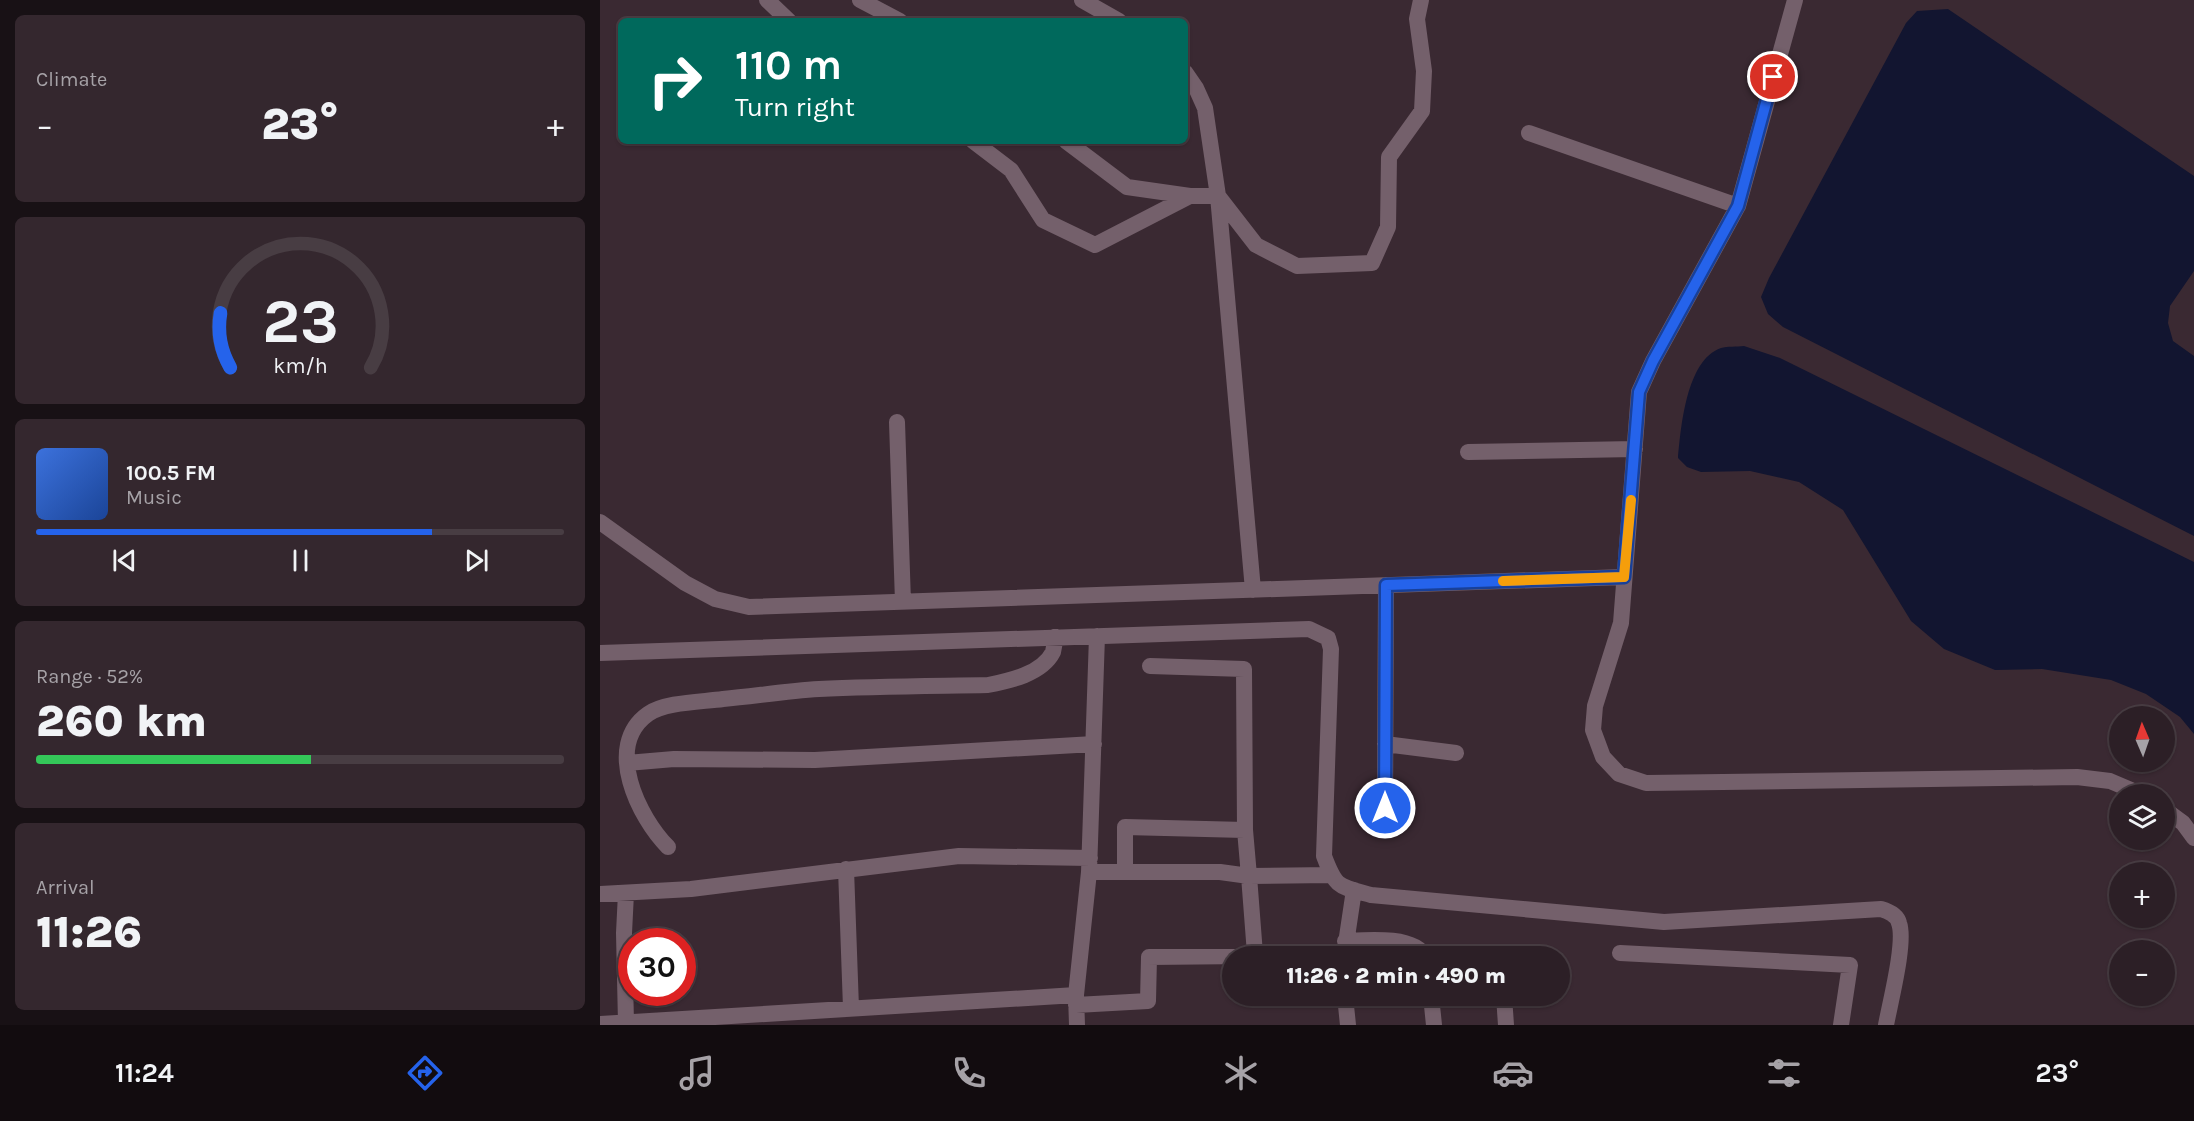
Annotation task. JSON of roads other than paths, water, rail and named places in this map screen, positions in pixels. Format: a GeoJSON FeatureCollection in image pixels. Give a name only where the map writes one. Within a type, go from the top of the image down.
{"type":"FeatureCollection","features":[{"type":"Feature","properties":{"kind":"street"},"geometry":{"type":"LineString","coordinates":[[768,0],[786,18]]}},
{"type":"Feature","properties":{"kind":"street"},"geometry":{"type":"LineString","coordinates":[[860,0],[894,18]]}},
{"type":"Feature","properties":{"kind":"street"},"geometry":{"type":"LineString","coordinates":[[1082,0],[1114,18]]}},
{"type":"Feature","properties":{"kind":"street"},"geometry":{"type":"LineString","coordinates":[[1218,196],[1256,245],[1297,266],[1372,263],[1388,227],[1389,157],[1422,111],[1424,71],[1417,18],[1421,0]]}},
{"type":"Feature","properties":{"kind":"street"},"geometry":{"type":"LineString","coordinates":[[1795,0],[1738,206],[1653,361],[1639,392],[1621,623],[1595,706],[1593,730],[1603,757],[1619,774],[1646,783],[2077,777],[2117,784]]}},
{"type":"Feature","properties":{"kind":"street"},"geometry":{"type":"LineString","coordinates":[[1188,76],[1205,108],[1218,196],[1253,590]]}},
{"type":"Feature","properties":{"kind":"street"},"geometry":{"type":"LineString","coordinates":[[1529,133],[1738,206]]}},
{"type":"Feature","properties":{"kind":"street"},"geometry":{"type":"LineString","coordinates":[[977,144],[1011,170],[1042,220],[1095,245],[1190,196]]}},
{"type":"Feature","properties":{"kind":"street"},"geometry":{"type":"LineString","coordinates":[[1070,144],[1127,187],[1190,196],[1218,196]]}},
{"type":"Feature","properties":{"kind":"street"},"geometry":{"type":"LineString","coordinates":[[897,422],[903,602]]}},
{"type":"Feature","properties":{"kind":"street"},"geometry":{"type":"LineString","coordinates":[[1468,452],[1635,449]]}},
{"type":"Feature","properties":{"kind":"street"},"geometry":{"type":"LineString","coordinates":[[600,522],[685,583],[715,599],[749,607],[1624,577]]}},
{"type":"Feature","properties":{"kind":"street"},"geometry":{"type":"LineString","coordinates":[[1385,808],[1386,585]]}},
{"type":"Feature","properties":{"kind":"street"},"geometry":{"type":"LineString","coordinates":[[600,653],[1309,629],[1328,638],[1331,649],[1324,856],[1333,880],[1371,895],[1664,922],[1881,909],[1896,916],[1901,938],[1886,1025]]}},
{"type":"Feature","properties":{"kind":"street"},"geometry":{"type":"LineString","coordinates":[[1077,1025],[1076,1000],[1089,865],[1097,636]]}},
{"type":"Feature","properties":{"kind":"street"},"geometry":{"type":"LineString","coordinates":[[668,847],[643,816],[633,796],[627,764],[628,746],[634,730],[648,714],[674,705],[818,689],[988,685],[1010,680],[1039,666],[1052,653],[1055,637]]}},
{"type":"Feature","properties":{"kind":"street"},"geometry":{"type":"LineString","coordinates":[[1150,666],[1244,669],[1245,830],[1254,946]]}},
{"type":"Feature","properties":{"kind":"street"},"geometry":{"type":"LineString","coordinates":[[627,764],[674,759],[815,760],[1094,744]]}},
{"type":"Feature","properties":{"kind":"street"},"geometry":{"type":"LineString","coordinates":[[1385,744],[1456,753]]}},
{"type":"Feature","properties":{"kind":"street"},"geometry":{"type":"LineString","coordinates":[[2175,817],[2184,823],[2194,838]]}},
{"type":"Feature","properties":{"kind":"street"},"geometry":{"type":"LineString","coordinates":[[1125,865],[1125,827],[1245,830]]}},
{"type":"Feature","properties":{"kind":"street"},"geometry":{"type":"LineString","coordinates":[[600,894],[691,889],[959,856],[1220,872],[1249,876],[1331,875]]}},
{"type":"Feature","properties":{"kind":"street"},"geometry":{"type":"LineString","coordinates":[[846,869],[850,1008]]}},
{"type":"Feature","properties":{"kind":"street"},"geometry":{"type":"LineString","coordinates":[[1346,946],[1354,890]]}},
{"type":"Feature","properties":{"kind":"street"},"geometry":{"type":"LineString","coordinates":[[626,894],[626,1023]]}},
{"type":"Feature","properties":{"kind":"street"},"geometry":{"type":"LineString","coordinates":[[1360,946],[1380,939],[1411,946]]}},
{"type":"Feature","properties":{"kind":"street"},"geometry":{"type":"LineString","coordinates":[[1620,953],[1850,965],[1841,1025]]}},
{"type":"Feature","properties":{"kind":"street"},"geometry":{"type":"LineString","coordinates":[[600,1024],[850,1008],[1076,1000],[1148,1001],[1149,957],[1222,955]]}},
{"type":"Feature","properties":{"kind":"street"},"geometry":{"type":"LineString","coordinates":[[1346,1006],[1348,1025]]}},
{"type":"Feature","properties":{"kind":"street"},"geometry":{"type":"LineString","coordinates":[[1432,1006],[1434,1025]]}},
{"type":"Feature","properties":{"kind":"street"},"geometry":{"type":"LineString","coordinates":[[1505,1006],[1506,1025]]}},
{"type":"Feature","properties":{"kind":"water"},"geometry":{"type":"Polygon","coordinates":[[[1948,9],[2194,176],[2194,271],[2170,306],[2168,323],[2173,341],[2194,356],[2194,536],[1783,327],[1768,314],[1761,297],[1769,278],[1906,23],[1917,11],[1948,9]]]}},
{"type":"Feature","properties":{"kind":"water"},"geometry":{"type":"Polygon","coordinates":[[[1744,346],[1780,358],[2194,562],[2194,734],[2175,714],[2175,706],[2164,706],[2146,694],[2111,680],[2042,669],[1995,670],[1944,649],[1911,621],[1843,510],[1799,482],[1750,471],[1701,472],[1687,467],[1678,458],[1687,396],[1700,366],[1709,355],[1726,347],[1744,346]]]}}]}
